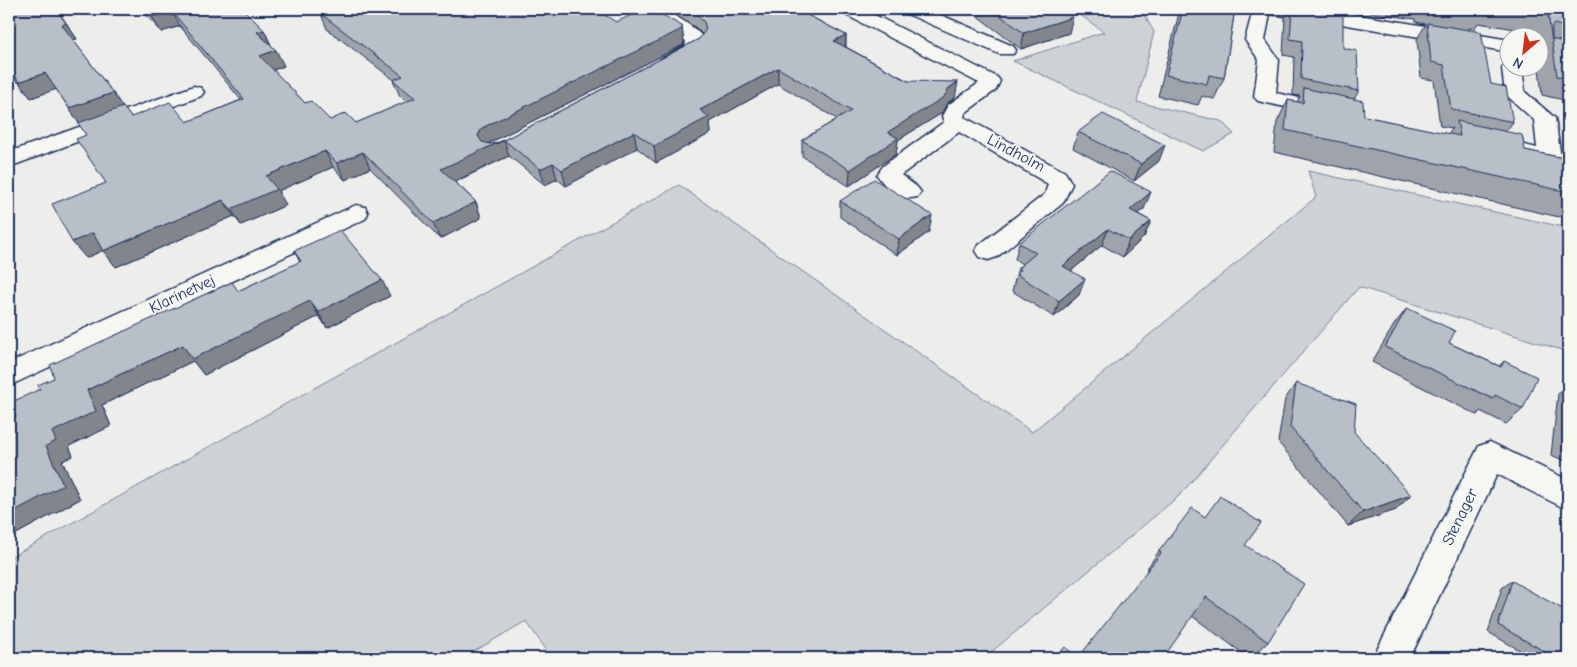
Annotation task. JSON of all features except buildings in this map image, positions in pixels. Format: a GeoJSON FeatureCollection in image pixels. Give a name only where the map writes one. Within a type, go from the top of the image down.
{"type":"FeatureCollection","features":[{"type":"Feature","properties":{"kind":"street"},"geometry":{"type":"LineString","coordinates":[[645,9],[690,33],[695,39],[696,44],[684,55],[650,72]]}},
{"type":"Feature","properties":{"kind":"street"},"geometry":{"type":"LineString","coordinates":[[849,9],[990,81],[987,88],[956,110],[953,116],[958,122],[891,170],[889,175],[891,179],[909,192]]}},
{"type":"Feature","properties":{"kind":"street"},"geometry":{"type":"LineString","coordinates":[[912,9],[1006,50]]}},
{"type":"Feature","properties":{"kind":"street"},"geometry":{"type":"LineString","coordinates":[[1259,9],[1261,14],[1255,40],[1269,60],[1265,97],[1341,113]]}},
{"type":"Feature","properties":{"kind":"street"},"geometry":{"type":"LineString","coordinates":[[1271,9],[1338,17],[1500,44]]}},
{"type":"Feature","properties":{"kind":"street"},"geometry":{"type":"LineString","coordinates":[[912,41],[944,23]]}},
{"type":"Feature","properties":{"kind":"street"},"geometry":{"type":"LineString","coordinates":[[1493,146],[1550,158],[1544,118],[1515,94],[1513,78]]}},
{"type":"Feature","properties":{"kind":"street"},"geometry":{"type":"LineString","coordinates":[[9,160],[194,92]]}},
{"type":"Feature","properties":{"kind":"street","name":"Lindholm"},"geometry":{"type":"LineString","coordinates":[[958,122],[1051,172],[1060,184],[1055,198],[988,251]]}},
{"type":"Feature","properties":{"kind":"street","name":"Klarinetvej"},"geometry":{"type":"LineString","coordinates":[[9,375],[356,213]]}},
{"type":"Feature","properties":{"kind":"street","name":"Stenager"},"geometry":{"type":"LineString","coordinates":[[1391,658],[1490,455],[1568,496]]}},
{"type":"Feature","properties":{"kind":"shaded area"},"geometry":{"type":"Polygon","coordinates":[[[1072,9],[1119,9],[1145,16],[1154,32],[1137,102],[1221,121],[1234,134],[1203,151],[1013,61],[1104,32],[1072,9]]]}},
{"type":"Feature","properties":{"kind":"shaded area"},"geometry":{"type":"Polygon","coordinates":[[[1308,171],[1568,228],[1568,352],[1359,287],[1179,496],[984,658],[552,658],[526,621],[463,658],[9,658],[9,558],[679,185],[1032,432],[1316,197],[1308,171]]]}}]}
